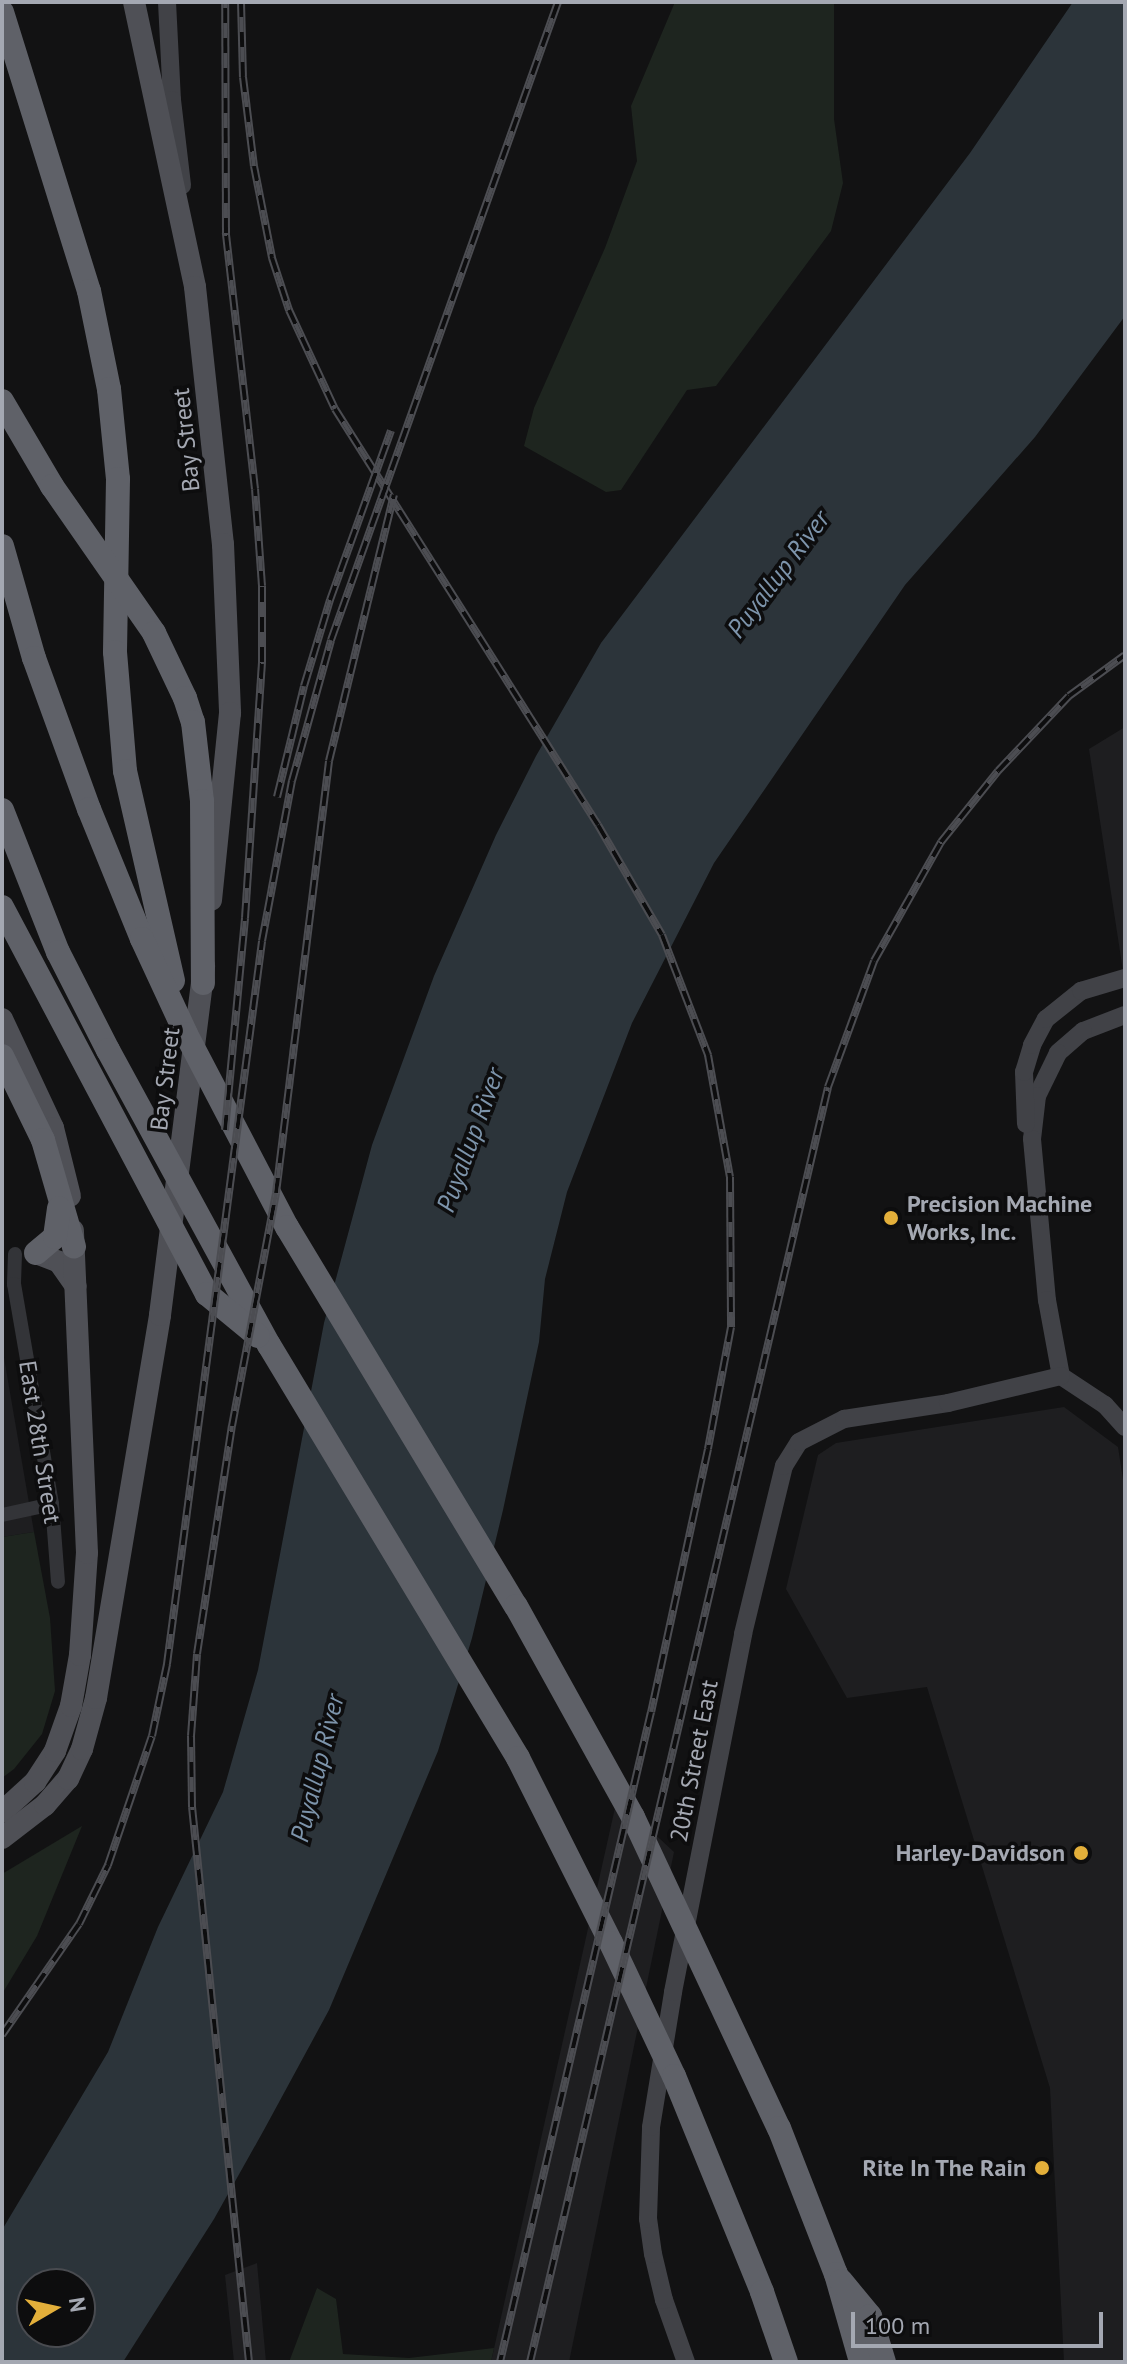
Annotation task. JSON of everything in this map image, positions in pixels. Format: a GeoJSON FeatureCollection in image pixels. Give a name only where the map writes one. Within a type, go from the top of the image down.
{"type":"FeatureCollection","features":[{"type":"Feature","properties":{"kind":"highway"},"geometry":{"type":"LineString","coordinates":[[2,10],[89,291],[109,389],[118,508],[115,652],[125,771],[186,1034]]}},
{"type":"Feature","properties":{"kind":"highway"},"geometry":{"type":"LineString","coordinates":[[2,401],[52,486],[154,633],[185,698],[193,722],[202,801],[203,983]]}},
{"type":"Feature","properties":{"kind":"highway"},"geometry":{"type":"LineString","coordinates":[[2,546],[34,658],[89,809],[142,939],[186,1034],[287,1227],[516,1606],[588,1733],[700,1953],[779,2128],[836,2274],[861,2362]]}},
{"type":"Feature","properties":{"kind":"highway"},"geometry":{"type":"LineString","coordinates":[[2,810],[58,952],[269,1345],[518,1758],[674,2076],[762,2292],[786,2362]]}},
{"type":"Feature","properties":{"kind":"highway"},"geometry":{"type":"LineString","coordinates":[[2,907],[207,1294],[269,1345]]}},
{"type":"Feature","properties":{"kind":"highway"},"geometry":{"type":"LineString","coordinates":[[2,1056],[31,1111],[74,1247]]}},
{"type":"Feature","properties":{"kind":"highway"},"geometry":{"type":"LineString","coordinates":[[18,1252],[51,1243],[57,1231],[57,1186]]}},
{"type":"Feature","properties":{"kind":"highway"},"geometry":{"type":"LineString","coordinates":[[836,2274],[870,2316],[884,2362]]}},
{"type":"Feature","properties":{"kind":"main road"},"geometry":{"type":"LineString","coordinates":[[2,10],[12,2]]}},
{"type":"Feature","properties":{"kind":"main road","name":"Bay Street"},"geometry":{"type":"LineString","coordinates":[[2,1838],[45,1805],[68,1779],[82,1749],[96,1698],[158,1330],[203,983],[226,772],[230,663],[222,529],[195,287],[134,2]]}},
{"type":"Feature","properties":{"kind":"main road"},"geometry":{"type":"LineString","coordinates":[[2,1019],[53,1128],[70,1198],[77,1287],[87,1553],[76,1685],[64,1730],[48,1764],[27,1791],[2,1812]]}},
{"type":"Feature","properties":{"kind":"main road"},"geometry":{"type":"LineString","coordinates":[[18,1252],[59,1262],[77,1287]]}},
{"type":"Feature","properties":{"kind":"street","name":"Bay Street"},"geometry":{"type":"LineString","coordinates":[[167,2],[172,100],[195,287]]}},
{"type":"Feature","properties":{"kind":"street"},"geometry":{"type":"LineString","coordinates":[[1125,978],[1095,985],[1068,999],[1038,1032],[1027,1058],[1022,1089],[1032,1139],[1047,1300],[1061,1376],[1105,1405],[1125,1427]]}},
{"type":"Feature","properties":{"kind":"street"},"geometry":{"type":"LineString","coordinates":[[1032,1139],[1037,1096],[1058,1053],[1083,1031],[1125,1015]]}},
{"type":"Feature","properties":{"kind":"street","name":"East 28th Street"},"geometry":{"type":"LineString","coordinates":[[18,1252],[14,1284],[52,1504],[58,1582]]}},
{"type":"Feature","properties":{"kind":"street","name":"20th Street East"},"geometry":{"type":"LineString","coordinates":[[686,2362],[664,2300],[651,2243],[647,2175],[651,2127],[673,1992],[740,1649],[784,1466],[799,1442],[844,1419],[948,1403],[1061,1376]]}},
{"type":"Feature","properties":{"kind":"street"},"geometry":{"type":"LineString","coordinates":[[2,1515],[52,1504]]}},
{"type":"Feature","properties":{"kind":"shaded area"},"geometry":{"type":"Polygon","coordinates":[[[675,2],[834,2],[834,119],[843,183],[831,231],[716,386],[687,390],[621,490],[606,492],[524,446],[534,408],[605,248],[637,161],[631,106],[675,2]]]}},
{"type":"Feature","properties":{"kind":"shaded area"},"geometry":{"type":"Polygon","coordinates":[[[1125,727],[1125,971],[1123,971],[1089,749],[1125,727]]]}},
{"type":"Feature","properties":{"kind":"shaded area"},"geometry":{"type":"Polygon","coordinates":[[[2,1346],[34,1532],[2,1537],[2,1346]]]}},
{"type":"Feature","properties":{"kind":"shaded area"},"geometry":{"type":"Polygon","coordinates":[[[1064,1407],[1118,1447],[1125,1492],[1125,2362],[1064,2362],[1050,2088],[927,1687],[847,1698],[786,1589],[818,1455],[836,1443],[1064,1407]]]}},
{"type":"Feature","properties":{"kind":"shaded area"},"geometry":{"type":"Polygon","coordinates":[[[34,1532],[50,1618],[55,1691],[42,1734],[14,1769],[2,1778],[2,1537],[34,1532]]]}},
{"type":"Feature","properties":{"kind":"shaded area"},"geometry":{"type":"Polygon","coordinates":[[[617,1799],[674,1852],[569,2362],[491,2362],[617,1799]]]}},
{"type":"Feature","properties":{"kind":"shaded area"},"geometry":{"type":"Polygon","coordinates":[[[82,1826],[37,1936],[2,1994],[2,1874],[82,1826]]]}},
{"type":"Feature","properties":{"kind":"shaded area"},"geometry":{"type":"Polygon","coordinates":[[[257,2263],[266,2362],[234,2362],[225,2275],[257,2263]]]}},
{"type":"Feature","properties":{"kind":"shaded area"},"geometry":{"type":"Polygon","coordinates":[[[317,2288],[336,2299],[343,2354],[409,2358],[494,2348],[491,2362],[289,2362],[317,2288]]]}},
{"type":"Feature","properties":{"kind":"water","name":"Puyallup River"},"geometry":{"type":"Polygon","coordinates":[[[1073,2],[1125,2],[1125,316],[1035,437],[905,585],[714,863],[632,1023],[567,1192],[545,1279],[539,1342],[503,1510],[472,1638],[438,1751],[329,2010],[214,2219],[123,2362],[2,2362],[2,2230],[108,2052],[158,1927],[223,1792],[258,1670],[324,1323],[372,1145],[434,976],[496,835],[536,756],[601,643],[970,153],[1073,2]]]}},
{"type":"Feature","properties":{"kind":"railway"},"geometry":{"type":"LineString","coordinates":[[225,2],[226,233],[255,489],[262,586],[262,662],[245,918],[225,1130]]}},
{"type":"Feature","properties":{"kind":"railway"},"geometry":{"type":"LineString","coordinates":[[241,2],[243,77],[254,166],[272,258],[289,310],[335,409],[598,825],[662,935],[708,1055],[730,1177],[731,1327],[708,1449],[651,1712],[500,2362]]}},
{"type":"Feature","properties":{"kind":"railway"},"geometry":{"type":"LineString","coordinates":[[2,2035],[79,1924],[108,1865],[152,1736],[167,1664],[262,941],[292,781],[331,640],[558,2]]}},
{"type":"Feature","properties":{"kind":"railway"},"geometry":{"type":"LineString","coordinates":[[277,797],[304,686],[330,600],[391,431]]}},
{"type":"Feature","properties":{"kind":"railway"},"geometry":{"type":"LineString","coordinates":[[249,2362],[192,1807],[191,1736],[197,1654],[232,1426],[276,1193],[329,761],[394,495]]}},
{"type":"Feature","properties":{"kind":"railway"},"geometry":{"type":"LineString","coordinates":[[530,2362],[828,1087],[874,961],[941,842],[998,771],[1069,696],[1125,655]]}},
{"type":"Feature","properties":{"kind":"place","name":"Precision Machine Works, Inc."},"geometry":{"type":"Point","coordinates":[891,1218]}},
{"type":"Feature","properties":{"kind":"place","name":"Harley-Davidson"},"geometry":{"type":"Point","coordinates":[1081,1853]}},
{"type":"Feature","properties":{"kind":"place","name":"Rite In The Rain"},"geometry":{"type":"Point","coordinates":[1042,2168]}}]}
